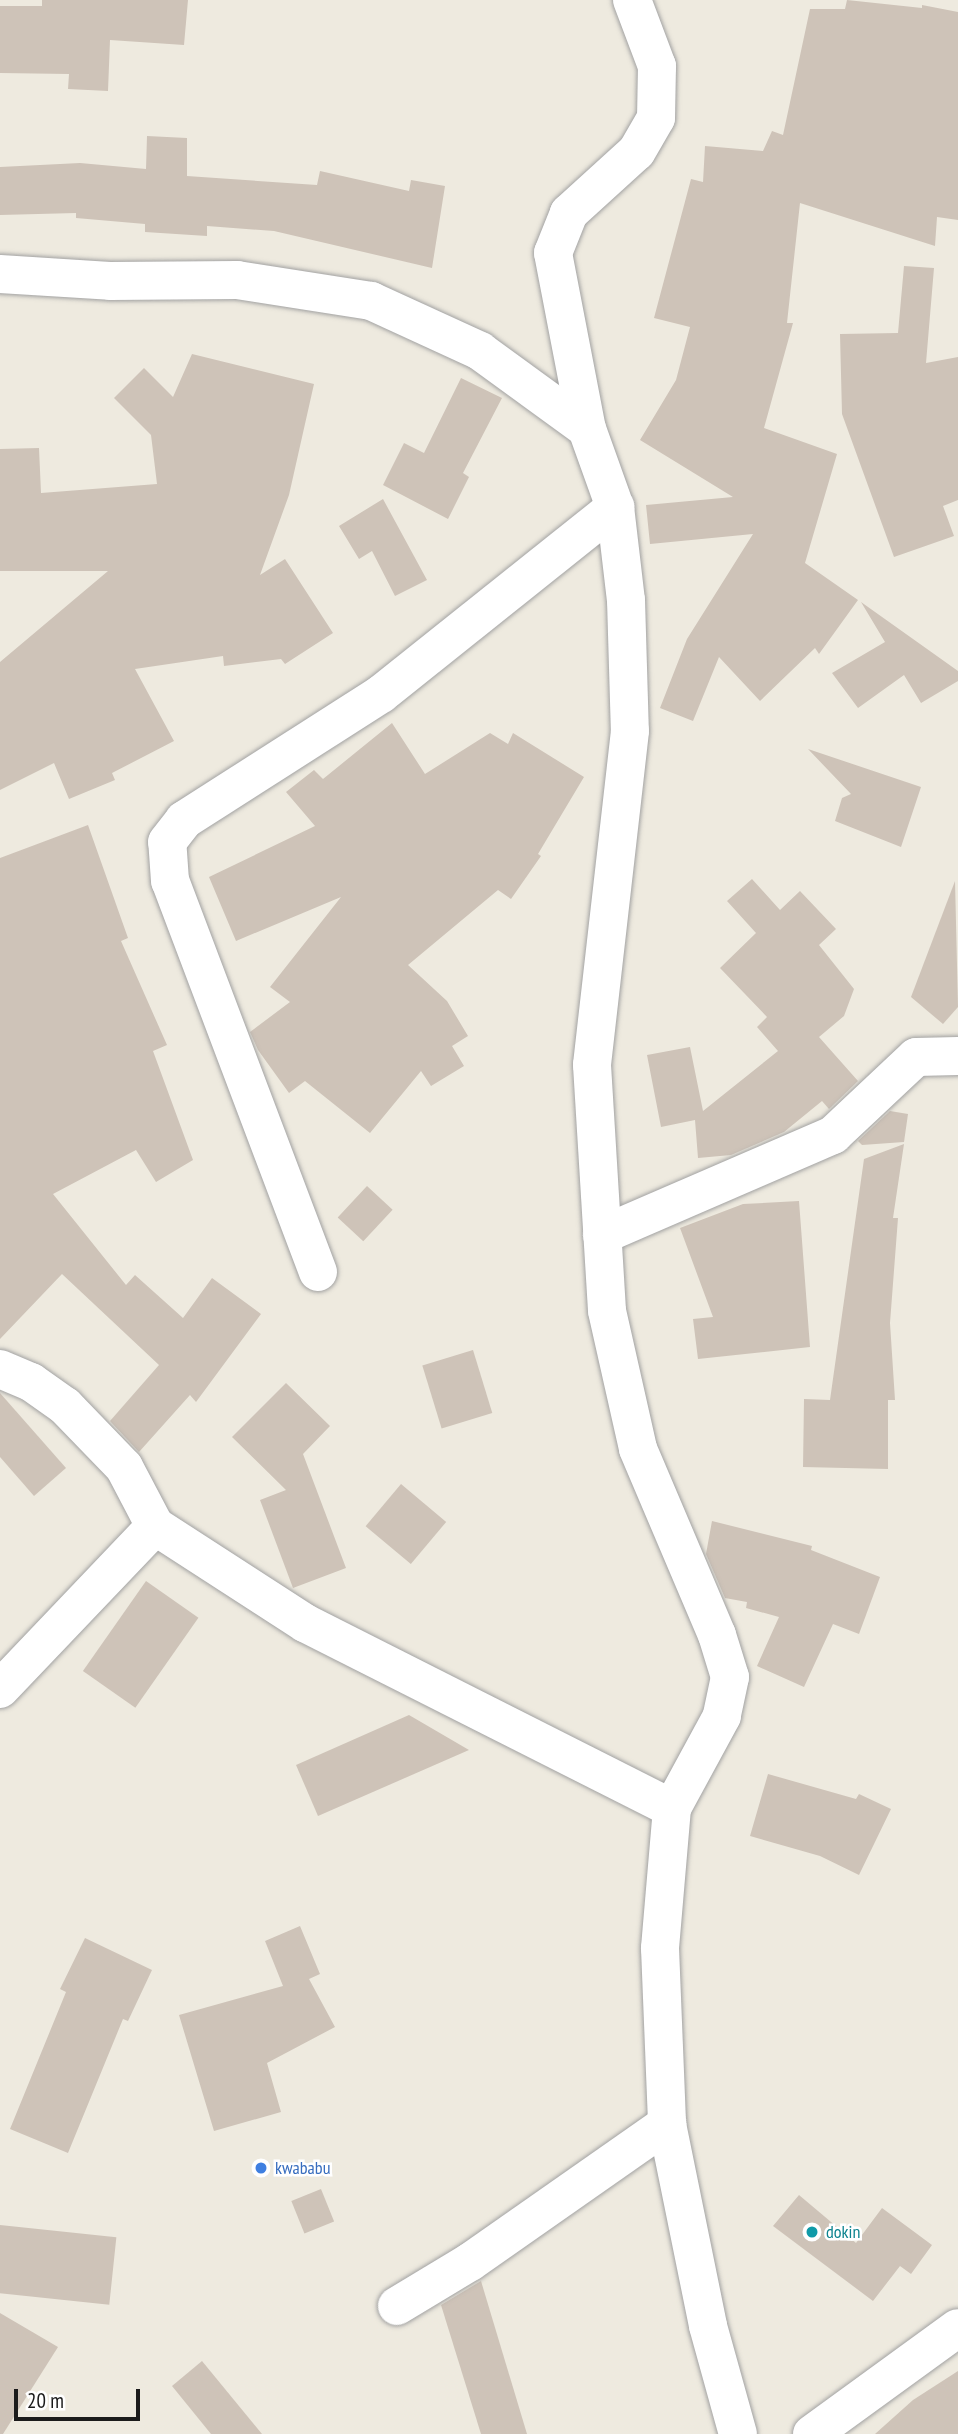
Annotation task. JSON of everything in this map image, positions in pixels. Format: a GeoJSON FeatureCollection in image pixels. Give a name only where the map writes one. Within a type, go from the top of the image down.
{"type":"FeatureCollection","features":[{"type":"Feature","properties":{"kind":"street"},"geometry":{"type":"LineString","coordinates":[[632,0],[657,66],[656,118],[636,152],[569,212],[553,253],[587,429],[615,507],[626,600],[630,731],[592,1065],[607,1311],[638,1449],[717,1635],[730,1677],[722,1716],[672,1808],[660,1948],[667,2124],[708,2326],[738,2434]]}},
{"type":"Feature","properties":{"kind":"street"},"geometry":{"type":"LineString","coordinates":[[0,275],[110,281],[237,280],[371,301],[480,351],[587,429]]}},
{"type":"Feature","properties":{"kind":"street"},"geometry":{"type":"LineString","coordinates":[[318,1272],[170,881],[167,842],[184,820],[381,694],[615,507]]}},
{"type":"Feature","properties":{"kind":"street"},"geometry":{"type":"LineString","coordinates":[[602,1236],[832,1135],[916,1057],[958,1056]]}},
{"type":"Feature","properties":{"kind":"street"},"geometry":{"type":"LineString","coordinates":[[0,1368],[31,1382],[65,1406],[124,1467],[155,1526],[305,1623],[672,1808]]}},
{"type":"Feature","properties":{"kind":"street"},"geometry":{"type":"LineString","coordinates":[[0,1689],[155,1526]]}},
{"type":"Feature","properties":{"kind":"street"},"geometry":{"type":"LineString","coordinates":[[397,2306],[470,2262],[667,2124]]}},
{"type":"Feature","properties":{"kind":"street"},"geometry":{"type":"LineString","coordinates":[[812,2434],[958,2328]]}},
{"type":"Feature","properties":{"kind":"building"},"geometry":{"type":"Polygon","coordinates":[[[42,0],[188,0],[184,45],[110,40],[108,91],[68,89],[69,74],[0,73],[0,6],[42,6],[42,0]]]}},
{"type":"Feature","properties":{"kind":"building"},"geometry":{"type":"Polygon","coordinates":[[[847,0],[922,8],[922,5],[958,12],[958,220],[937,217],[935,246],[800,203],[787,323],[793,323],[764,428],[837,454],[805,563],[858,600],[819,654],[815,648],[760,701],[719,657],[693,721],[660,708],[687,639],[753,534],[650,544],[646,505],[733,497],[640,440],[676,380],[690,327],[654,318],[691,179],[703,182],[705,146],[763,151],[772,131],[783,135],[810,9],[845,9],[847,0]]]}},
{"type":"Feature","properties":{"kind":"building"},"geometry":{"type":"Polygon","coordinates":[[[147,136],[187,138],[187,176],[317,185],[320,171],[409,191],[411,180],[445,186],[432,268],[274,231],[207,226],[207,236],[145,232],[145,224],[76,218],[76,213],[0,215],[0,167],[80,163],[146,169],[147,136]]]}},
{"type":"Feature","properties":{"kind":"building"},"geometry":{"type":"Polygon","coordinates":[[[904,266],[934,268],[926,363],[958,357],[958,500],[943,506],[954,536],[894,557],[842,414],[840,334],[898,333],[904,266]]]}},
{"type":"Feature","properties":{"kind":"building"},"geometry":{"type":"Polygon","coordinates":[[[192,354],[314,384],[289,495],[260,575],[285,559],[333,633],[285,664],[281,659],[224,666],[223,656],[135,669],[174,741],[112,773],[115,780],[69,799],[54,763],[0,790],[0,662],[108,571],[0,571],[0,449],[39,448],[41,493],[157,484],[151,435],[114,398],[144,368],[173,397],[192,354]]]}},
{"type":"Feature","properties":{"kind":"building"},"geometry":{"type":"Polygon","coordinates":[[[461,378],[502,398],[463,473],[469,477],[448,519],[383,485],[404,443],[424,453],[461,378]]]}},
{"type":"Feature","properties":{"kind":"building"},"geometry":{"type":"Polygon","coordinates":[[[383,499],[427,580],[395,596],[372,551],[359,559],[339,526],[383,499]]]}},
{"type":"Feature","properties":{"kind":"building"},"geometry":{"type":"Polygon","coordinates":[[[861,602],[958,671],[958,681],[921,703],[904,675],[858,708],[832,673],[885,642],[861,602]]]}},
{"type":"Feature","properties":{"kind":"building"},"geometry":{"type":"Polygon","coordinates":[[[392,723],[425,774],[490,733],[508,744],[513,733],[584,777],[538,854],[541,856],[511,899],[498,890],[408,965],[447,1001],[468,1036],[452,1046],[464,1066],[431,1086],[421,1071],[370,1133],[305,1081],[289,1093],[258,1050],[250,1032],[290,1002],[270,987],[341,897],[236,941],[209,877],[315,826],[286,792],[314,770],[323,779],[392,723]]]}},
{"type":"Feature","properties":{"kind":"building"},"geometry":{"type":"Polygon","coordinates":[[[808,749],[921,787],[901,847],[835,821],[842,798],[851,794],[808,749]]]}},
{"type":"Feature","properties":{"kind":"building"},"geometry":{"type":"Polygon","coordinates":[[[88,825],[128,938],[121,941],[167,1045],[153,1051],[193,1160],[156,1182],[136,1150],[53,1194],[126,1285],[135,1275],[183,1318],[212,1278],[261,1314],[196,1402],[190,1395],[139,1452],[110,1421],[159,1365],[62,1274],[0,1339],[0,858],[88,825]]]}},
{"type":"Feature","properties":{"kind":"building"},"geometry":{"type":"Polygon","coordinates":[[[752,879],[780,910],[800,891],[836,929],[819,945],[854,989],[844,1016],[819,1037],[858,1081],[829,1109],[822,1101],[784,1132],[731,1155],[698,1158],[695,1120],[661,1127],[647,1055],[690,1047],[703,1111],[778,1051],[757,1027],[767,1017],[720,968],[756,933],[727,901],[752,879]]]}},
{"type":"Feature","properties":{"kind":"building"},"geometry":{"type":"Polygon","coordinates":[[[955,881],[958,1007],[943,1024],[911,997],[955,881]]]}},
{"type":"Feature","properties":{"kind":"building"},"geometry":{"type":"Polygon","coordinates":[[[890,1111],[908,1114],[904,1142],[862,1145],[858,1141],[890,1111]]]}},
{"type":"Feature","properties":{"kind":"building"},"geometry":{"type":"Polygon","coordinates":[[[904,1144],[893,1218],[898,1218],[890,1323],[895,1400],[888,1400],[888,1469],[803,1467],[804,1399],[830,1400],[864,1159],[904,1144]]]}},
{"type":"Feature","properties":{"kind":"building"},"geometry":{"type":"Polygon","coordinates":[[[367,1186],[393,1210],[363,1241],[338,1217],[367,1186]]]}},
{"type":"Feature","properties":{"kind":"building"},"geometry":{"type":"Polygon","coordinates":[[[799,1201],[810,1347],[698,1359],[693,1319],[713,1317],[680,1228],[743,1204],[799,1201]]]}},
{"type":"Feature","properties":{"kind":"building"},"geometry":{"type":"Polygon","coordinates":[[[473,1350],[492,1413],[442,1429],[422,1365],[473,1350]]]}},
{"type":"Feature","properties":{"kind":"building"},"geometry":{"type":"Polygon","coordinates":[[[286,1383],[330,1426],[303,1454],[346,1568],[293,1588],[260,1500],[286,1490],[232,1437],[286,1383]]]}},
{"type":"Feature","properties":{"kind":"building"},"geometry":{"type":"Polygon","coordinates":[[[0,1393],[66,1468],[34,1496],[0,1457],[0,1393]]]}},
{"type":"Feature","properties":{"kind":"building"},"geometry":{"type":"Polygon","coordinates":[[[401,1484],[446,1522],[411,1564],[366,1526],[401,1484]]]}},
{"type":"Feature","properties":{"kind":"building"},"geometry":{"type":"Polygon","coordinates":[[[712,1521],[812,1546],[811,1550],[880,1577],[859,1634],[833,1624],[804,1687],[757,1666],[779,1617],[746,1608],[747,1602],[725,1598],[706,1554],[712,1521]]]}},
{"type":"Feature","properties":{"kind":"building"},"geometry":{"type":"Polygon","coordinates":[[[146,1581],[198,1618],[135,1708],[83,1671],[146,1581]]]}},
{"type":"Feature","properties":{"kind":"building"},"geometry":{"type":"Polygon","coordinates":[[[409,1715],[469,1750],[318,1816],[296,1765],[409,1715]]]}},
{"type":"Feature","properties":{"kind":"building"},"geometry":{"type":"Polygon","coordinates":[[[768,1774],[856,1799],[859,1794],[891,1809],[859,1875],[820,1856],[750,1836],[768,1774]]]}},
{"type":"Feature","properties":{"kind":"building"},"geometry":{"type":"Polygon","coordinates":[[[300,1926],[320,1974],[309,1979],[335,2027],[267,2063],[281,2112],[214,2131],[179,2015],[283,1986],[265,1941],[300,1926]]]}},
{"type":"Feature","properties":{"kind":"building"},"geometry":{"type":"Polygon","coordinates":[[[85,1938],[152,1970],[128,2021],[123,2019],[68,2153],[10,2129],[66,1992],[60,1989],[85,1938]]]}},
{"type":"Feature","properties":{"kind":"building"},"geometry":{"type":"Polygon","coordinates":[[[321,2189],[334,2221],[304,2233],[291,2201],[321,2189]]]}},
{"type":"Feature","properties":{"kind":"building"},"geometry":{"type":"Polygon","coordinates":[[[799,2195],[856,2243],[882,2208],[932,2245],[911,2274],[900,2266],[873,2301],[773,2226],[799,2195]]]}},
{"type":"Feature","properties":{"kind":"building"},"geometry":{"type":"Polygon","coordinates":[[[0,2225],[116,2237],[109,2305],[0,2293],[0,2225]]]}},
{"type":"Feature","properties":{"kind":"building"},"geometry":{"type":"Polygon","coordinates":[[[481,2281],[527,2434],[481,2434],[441,2305],[481,2281]]]}},
{"type":"Feature","properties":{"kind":"building"},"geometry":{"type":"Polygon","coordinates":[[[0,2313],[58,2347],[3,2434],[0,2434],[0,2313]]]}},
{"type":"Feature","properties":{"kind":"building"},"geometry":{"type":"Polygon","coordinates":[[[202,2361],[262,2434],[211,2434],[172,2386],[202,2361]]]}},
{"type":"Feature","properties":{"kind":"building"},"geometry":{"type":"Polygon","coordinates":[[[958,2371],[958,2434],[875,2434],[913,2400],[958,2371]]]}},
{"type":"Feature","properties":{"kind":"place","name":"kwababu"},"geometry":{"type":"Point","coordinates":[261,2168]}},
{"type":"Feature","properties":{"kind":"place","name":"dokin"},"geometry":{"type":"Point","coordinates":[812,2232]}}]}
